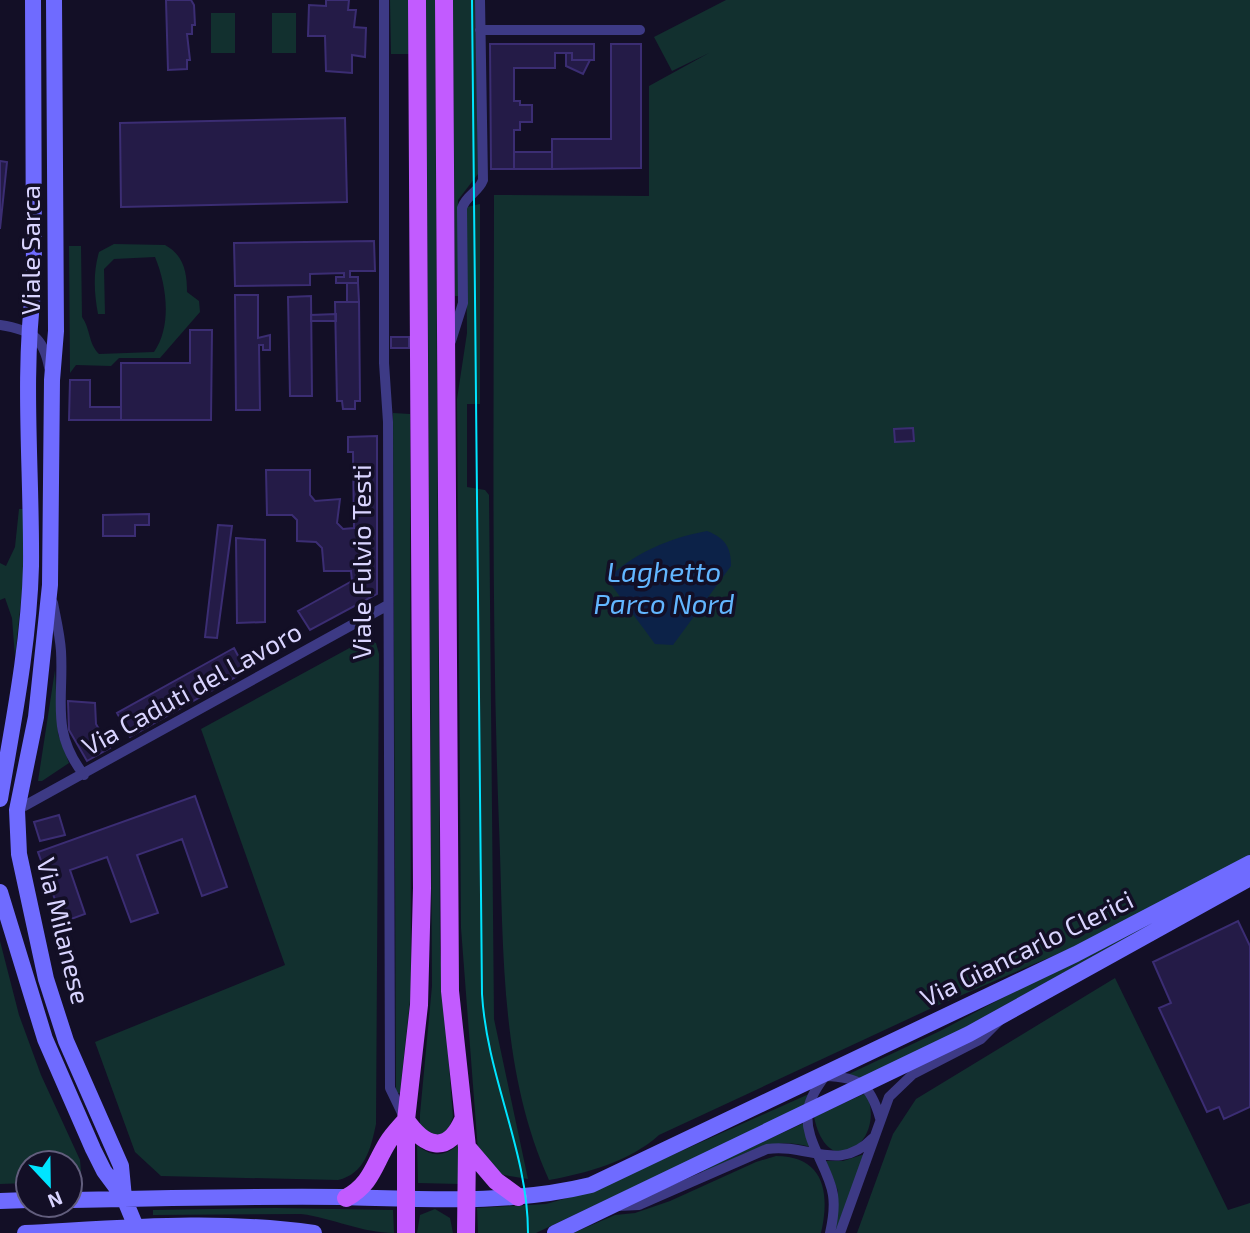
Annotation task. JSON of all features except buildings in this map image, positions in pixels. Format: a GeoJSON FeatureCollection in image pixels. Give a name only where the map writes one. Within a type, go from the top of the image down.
{"type":"FeatureCollection","features":[{"type":"Feature","properties":{"kind":"main road","name":"Viale Fulvio Testi"},"geometry":{"type":"LineString","coordinates":[[406,1233],[406,1120],[419,1005],[422,888],[417,0]]}},
{"type":"Feature","properties":{"kind":"main road"},"geometry":{"type":"LineString","coordinates":[[444,0],[450,991],[467,1147],[466,1233]]}},
{"type":"Feature","properties":{"kind":"main road"},"geometry":{"type":"LineString","coordinates":[[346,1198],[364,1186],[372,1176],[388,1142],[406,1120],[421,1140],[438,1143],[454,1136],[463,1120]]}},
{"type":"Feature","properties":{"kind":"main road"},"geometry":{"type":"LineString","coordinates":[[467,1147],[496,1181],[518,1197]]}},
{"type":"Feature","properties":{"kind":"street","name":"Viale Sarca"},"geometry":{"type":"LineString","coordinates":[[0,799],[28,606],[30,333],[34,284],[33,0]]}},
{"type":"Feature","properties":{"kind":"street","name":"Viale Sarca"},"geometry":{"type":"LineString","coordinates":[[53,499],[52,380],[57,318],[54,0]]}},
{"type":"Feature","properties":{"kind":"street","name":"Viale Fulvio Testi"},"geometry":{"type":"LineString","coordinates":[[384,0],[390,1087],[406,1120]]}},
{"type":"Feature","properties":{"kind":"street"},"geometry":{"type":"LineString","coordinates":[[446,354],[463,303],[462,208],[466,197],[478,190],[483,180],[480,0]]}},
{"type":"Feature","properties":{"kind":"street"},"geometry":{"type":"LineString","coordinates":[[480,30],[640,30]]}},
{"type":"Feature","properties":{"kind":"street"},"geometry":{"type":"LineString","coordinates":[[0,324],[30,333],[44,346],[52,380]]}},
{"type":"Feature","properties":{"kind":"street","name":"Via Milanese"},"geometry":{"type":"LineString","coordinates":[[53,499],[50,585],[36,717],[8,809],[46,979],[66,1041],[121,1166],[124,1198]]}},
{"type":"Feature","properties":{"kind":"street"},"geometry":{"type":"LineString","coordinates":[[50,585],[61,649],[61,732],[67,750],[84,775]]}},
{"type":"Feature","properties":{"kind":"street","name":"Via Caduti del Lavoro"},"geometry":{"type":"LineString","coordinates":[[8,809],[84,775],[388,605]]}},
{"type":"Feature","properties":{"kind":"street","name":"Via Giancarlo Clerici"},"geometry":{"type":"LineString","coordinates":[[467,1198],[547,1195],[591,1185],[825,1076],[1076,954],[1250,863]]}},
{"type":"Feature","properties":{"kind":"street","name":"Via Giancarlo Clerici"},"geometry":{"type":"LineString","coordinates":[[555,1233],[865,1085],[1006,1013],[1250,878]]}},
{"type":"Feature","properties":{"kind":"street","name":"Via Milanese"},"geometry":{"type":"LineString","coordinates":[[0,892],[45,1039],[103,1171],[124,1198],[137,1230]]}},
{"type":"Feature","properties":{"kind":"street","name":"Via Giancarlo Clerici"},"geometry":{"type":"LineString","coordinates":[[609,1206],[639,1205],[767,1149],[785,1146],[817,1155],[850,1156],[875,1137],[889,1097],[901,1083],[981,1039],[991,1032],[1006,1013]]}},
{"type":"Feature","properties":{"kind":"street"},"geometry":{"type":"LineString","coordinates":[[830,1233],[834,1212],[833,1193],[817,1155],[807,1112],[813,1095],[825,1076],[850,1077],[865,1085],[874,1097],[881,1118]]}},
{"type":"Feature","properties":{"kind":"street"},"geometry":{"type":"LineString","coordinates":[[840,1233],[875,1137]]}},
{"type":"Feature","properties":{"kind":"street"},"geometry":{"type":"LineString","coordinates":[[84,1199],[467,1198]]}},
{"type":"Feature","properties":{"kind":"street"},"geometry":{"type":"LineString","coordinates":[[25,1233],[262,1226],[313,1233]]}},
{"type":"Feature","properties":{"kind":"green space"},"geometry":{"type":"Polygon","coordinates":[[[390,0],[408,0],[409,54],[391,54],[390,0]]]}},
{"type":"Feature","properties":{"kind":"green space"},"geometry":{"type":"Polygon","coordinates":[[[426,0],[435,0],[440,950],[453,1117],[447,1133],[437,1137],[420,1127],[432,986],[426,0]]]}},
{"type":"Feature","properties":{"kind":"green space"},"geometry":{"type":"Polygon","coordinates":[[[453,0],[476,0],[478,174],[458,200],[459,296],[455,296],[453,0]]]}},
{"type":"Feature","properties":{"kind":"green space"},"geometry":{"type":"Polygon","coordinates":[[[726,0],[1250,0],[1250,859],[1102,935],[934,1007],[659,1135],[621,1159],[593,1170],[549,1180],[521,1095],[507,1006],[504,961],[496,747],[494,195],[649,196],[649,86],[709,53],[672,71],[654,37],[726,0]]]}},
{"type":"Feature","properties":{"kind":"green space"},"geometry":{"type":"Polygon","coordinates":[[[211,13],[235,13],[235,53],[211,53],[211,13]]]}},
{"type":"Feature","properties":{"kind":"green space"},"geometry":{"type":"Polygon","coordinates":[[[272,13],[296,13],[296,53],[272,53],[272,13]]]}},
{"type":"Feature","properties":{"kind":"green space"},"geometry":{"type":"Polygon","coordinates":[[[480,204],[480,404],[467,404],[467,487],[485,490],[489,495],[494,1019],[528,1179],[498,1174],[478,1151],[461,928],[457,399],[467,333],[466,211],[467,207],[480,204]]]}},
{"type":"Feature","properties":{"kind":"green space"},"geometry":{"type":"Polygon","coordinates":[[[114,244],[165,245],[171,249],[183,265],[187,292],[199,301],[200,312],[160,358],[119,358],[111,366],[76,365],[70,373],[69,246],[81,246],[82,317],[99,354],[154,352],[160,342],[166,306],[155,257],[114,259],[104,269],[105,314],[98,314],[95,283],[97,260],[99,252],[114,244]]]}},
{"type":"Feature","properties":{"kind":"green space"},"geometry":{"type":"Polygon","coordinates":[[[393,413],[410,414],[411,991],[400,1093],[396,1093],[393,413]]]}},
{"type":"Feature","properties":{"kind":"green space"},"geometry":{"type":"Polygon","coordinates":[[[19,509],[23,509],[23,581],[15,657],[12,618],[5,598],[0,600],[0,563],[6,566],[15,547],[19,509]]]}},
{"type":"Feature","properties":{"kind":"green space"},"geometry":{"type":"Polygon","coordinates":[[[366,639],[376,643],[379,654],[376,1124],[369,1151],[355,1172],[338,1180],[161,1176],[135,1152],[95,1042],[285,965],[201,729],[366,639]]]}},
{"type":"Feature","properties":{"kind":"green space"},"geometry":{"type":"Polygon","coordinates":[[[55,670],[58,734],[69,763],[38,781],[55,670]]]}},
{"type":"Feature","properties":{"kind":"green space"},"geometry":{"type":"Polygon","coordinates":[[[1178,905],[1162,918],[935,1044],[861,1079],[849,1074],[940,1031],[1178,905]]]}},
{"type":"Feature","properties":{"kind":"green space"},"geometry":{"type":"Polygon","coordinates":[[[0,941],[19,1015],[41,1075],[75,1149],[14,1149],[14,1184],[0,1184],[0,941]]]}},
{"type":"Feature","properties":{"kind":"green space"},"geometry":{"type":"Polygon","coordinates":[[[1115,978],[1228,1210],[1250,1203],[1250,1233],[857,1233],[893,1134],[916,1099],[1115,978]]]}},
{"type":"Feature","properties":{"kind":"green space"},"geometry":{"type":"Polygon","coordinates":[[[866,1093],[871,1110],[869,1126],[863,1139],[854,1148],[843,1152],[832,1149],[821,1138],[814,1117],[866,1093]]]}},
{"type":"Feature","properties":{"kind":"green space"},"geometry":{"type":"Polygon","coordinates":[[[809,1094],[805,1106],[536,1233],[478,1233],[477,1208],[546,1204],[592,1191],[809,1094]]]}},
{"type":"Feature","properties":{"kind":"green space"},"geometry":{"type":"Polygon","coordinates":[[[804,1123],[810,1147],[781,1143],[768,1145],[703,1174],[702,1170],[804,1123]]]}},
{"type":"Feature","properties":{"kind":"green space"},"geometry":{"type":"Polygon","coordinates":[[[459,1144],[460,1184],[418,1183],[417,1145],[428,1152],[438,1154],[459,1144]]]}},
{"type":"Feature","properties":{"kind":"green space"},"geometry":{"type":"Polygon","coordinates":[[[865,1154],[837,1232],[834,1230],[838,1191],[826,1161],[843,1161],[865,1154]]]}},
{"type":"Feature","properties":{"kind":"green space"},"geometry":{"type":"Polygon","coordinates":[[[776,1156],[805,1163],[814,1170],[820,1180],[825,1205],[821,1233],[573,1233],[615,1215],[635,1213],[670,1201],[756,1162],[776,1156]]]}},
{"type":"Feature","properties":{"kind":"green space"},"geometry":{"type":"Polygon","coordinates":[[[435,1209],[450,1218],[453,1233],[417,1233],[420,1215],[435,1209]]]}},
{"type":"Feature","properties":{"kind":"green space"},"geometry":{"type":"Polygon","coordinates":[[[153,1210],[393,1210],[394,1233],[370,1231],[301,1214],[153,1215],[153,1210]]]}},
{"type":"Feature","properties":{"kind":"water","name":"Laghetto Parco Nord"},"geometry":{"type":"Polygon","coordinates":[[[707,531],[726,544],[731,566],[673,645],[655,644],[607,579],[640,554],[679,538],[707,531]]]}},
{"type":"Feature","properties":{"kind":"tram line"},"geometry":{"type":"LineString","coordinates":[[472,0],[482,994],[491,1055],[522,1173],[528,1233]]}}]}
